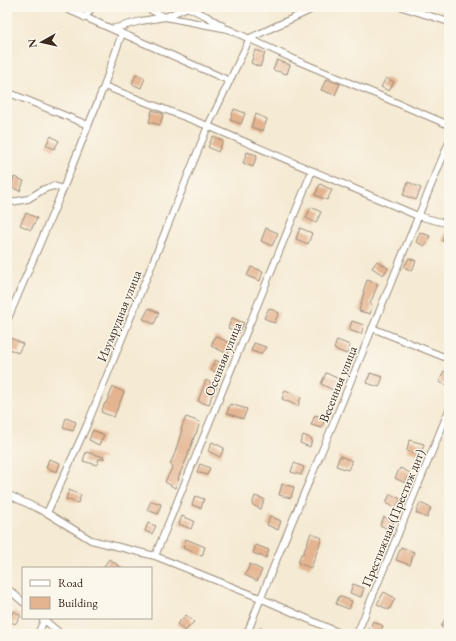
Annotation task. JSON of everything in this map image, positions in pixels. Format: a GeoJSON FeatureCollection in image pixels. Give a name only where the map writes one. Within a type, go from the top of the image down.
{"type":"FeatureCollection","features":[{"type":"Feature","properties":{"kind":"street"},"geometry":{"type":"LineString","coordinates":[[62,7],[230,81]]}},
{"type":"Feature","properties":{"kind":"street"},"geometry":{"type":"LineString","coordinates":[[85,18],[92,7]]}},
{"type":"Feature","properties":{"kind":"street"},"geometry":{"type":"LineString","coordinates":[[145,7],[165,17],[228,29]]}},
{"type":"Feature","properties":{"kind":"street"},"geometry":{"type":"LineString","coordinates":[[112,29],[165,17],[188,7],[228,29],[449,125]]}},
{"type":"Feature","properties":{"kind":"street"},"geometry":{"type":"LineString","coordinates":[[250,38],[317,7]]}},
{"type":"Feature","properties":{"kind":"street"},"geometry":{"type":"LineString","coordinates":[[402,7],[449,22]]}},
{"type":"Feature","properties":{"kind":"street"},"geometry":{"type":"LineString","coordinates":[[7,321],[10,306],[64,189],[104,86],[122,33]]}},
{"type":"Feature","properties":{"kind":"street","name":"Изумрудная улица"},"geometry":{"type":"LineString","coordinates":[[47,513],[87,425],[208,126],[250,38]]}},
{"type":"Feature","properties":{"kind":"street"},"geometry":{"type":"LineString","coordinates":[[104,86],[208,126],[418,216],[449,224]]}},
{"type":"Feature","properties":{"kind":"street"},"geometry":{"type":"LineString","coordinates":[[7,92],[88,125]]}},
{"type":"Feature","properties":{"kind":"street","name":"Весенняя улица"},"geometry":{"type":"LineString","coordinates":[[246,634],[449,142]]}},
{"type":"Feature","properties":{"kind":"street","name":"Осенняя улица"},"geometry":{"type":"LineString","coordinates":[[155,556],[312,171]]}},
{"type":"Feature","properties":{"kind":"street"},"geometry":{"type":"LineString","coordinates":[[7,201],[12,202],[28,199],[44,189],[54,186],[64,189]]}},
{"type":"Feature","properties":{"kind":"street"},"geometry":{"type":"LineString","coordinates":[[372,328],[449,359]]}},
{"type":"Feature","properties":{"kind":"street","name":"Престижная (Престиж днт)"},"geometry":{"type":"LineString","coordinates":[[357,634],[449,410]]}},
{"type":"Feature","properties":{"kind":"street"},"geometry":{"type":"LineString","coordinates":[[7,494],[47,513],[91,540],[155,556],[260,598],[342,634]]}},
{"type":"Feature","properties":{"kind":"street"},"geometry":{"type":"LineString","coordinates":[[7,588],[22,601]]}},
{"type":"Feature","properties":{"kind":"street"},"geometry":{"type":"LineString","coordinates":[[38,634],[43,619],[61,634]]}},
{"type":"Feature","properties":{"kind":"building"},"geometry":{"type":"Polygon","coordinates":[[[255,50],[265,53],[260,67],[251,63],[255,50]]]}},
{"type":"Feature","properties":{"kind":"building"},"geometry":{"type":"Polygon","coordinates":[[[277,60],[290,65],[287,74],[273,70],[277,60]]]}},
{"type":"Feature","properties":{"kind":"building"},"geometry":{"type":"Polygon","coordinates":[[[136,74],[145,78],[141,88],[132,84],[136,74]]]}},
{"type":"Feature","properties":{"kind":"building"},"geometry":{"type":"Polygon","coordinates":[[[386,78],[394,82],[389,91],[381,87],[386,78]]]}},
{"type":"Feature","properties":{"kind":"building"},"geometry":{"type":"Polygon","coordinates":[[[326,79],[340,84],[335,95],[321,90],[326,79]]]}},
{"type":"Feature","properties":{"kind":"building"},"geometry":{"type":"Polygon","coordinates":[[[234,109],[245,113],[241,124],[230,120],[234,109]]]}},
{"type":"Feature","properties":{"kind":"building"},"geometry":{"type":"Polygon","coordinates":[[[152,110],[163,114],[160,125],[149,122],[152,110]]]}},
{"type":"Feature","properties":{"kind":"building"},"geometry":{"type":"Polygon","coordinates":[[[256,114],[267,119],[263,131],[251,127],[256,114]]]}},
{"type":"Feature","properties":{"kind":"building"},"geometry":{"type":"Polygon","coordinates":[[[51,136],[59,141],[54,149],[46,145],[51,136]]]}},
{"type":"Feature","properties":{"kind":"building"},"geometry":{"type":"Polygon","coordinates":[[[213,136],[223,141],[218,152],[208,147],[213,136]]]}},
{"type":"Feature","properties":{"kind":"building"},"geometry":{"type":"Polygon","coordinates":[[[247,152],[257,155],[253,167],[243,163],[247,152]]]}},
{"type":"Feature","properties":{"kind":"building"},"geometry":{"type":"Polygon","coordinates":[[[14,177],[24,181],[20,191],[10,187],[14,177]]]}},
{"type":"Feature","properties":{"kind":"building"},"geometry":{"type":"Polygon","coordinates":[[[408,182],[421,188],[416,200],[403,195],[408,182]]]}},
{"type":"Feature","properties":{"kind":"building"},"geometry":{"type":"Polygon","coordinates":[[[320,184],[332,190],[327,200],[315,195],[320,184]]]}},
{"type":"Feature","properties":{"kind":"building"},"geometry":{"type":"Polygon","coordinates":[[[311,207],[321,212],[316,223],[306,218],[311,207]]]}},
{"type":"Feature","properties":{"kind":"building"},"geometry":{"type":"Polygon","coordinates":[[[26,213],[37,218],[31,230],[20,225],[26,213]]]}},
{"type":"Feature","properties":{"kind":"building"},"geometry":{"type":"Polygon","coordinates":[[[266,228],[278,233],[272,246],[261,241],[266,228]]]}},
{"type":"Feature","properties":{"kind":"building"},"geometry":{"type":"Polygon","coordinates":[[[300,228],[312,233],[308,244],[296,239],[300,228]]]}},
{"type":"Feature","properties":{"kind":"building"},"geometry":{"type":"Polygon","coordinates":[[[447,228],[449,228],[449,243],[442,241],[447,228]]]}},
{"type":"Feature","properties":{"kind":"building"},"geometry":{"type":"Polygon","coordinates":[[[420,232],[430,236],[425,246],[416,242],[420,232]]]}},
{"type":"Feature","properties":{"kind":"building"},"geometry":{"type":"Polygon","coordinates":[[[409,258],[416,261],[412,271],[404,267],[409,258]]]}},
{"type":"Feature","properties":{"kind":"building"},"geometry":{"type":"Polygon","coordinates":[[[377,261],[388,268],[383,275],[372,268],[377,261]]]}},
{"type":"Feature","properties":{"kind":"building"},"geometry":{"type":"Polygon","coordinates":[[[251,267],[263,271],[260,281],[247,276],[251,267]]]}},
{"type":"Feature","properties":{"kind":"building"},"geometry":{"type":"Polygon","coordinates":[[[367,280],[378,284],[370,304],[372,305],[370,314],[359,311],[367,280]]]}},
{"type":"Feature","properties":{"kind":"building"},"geometry":{"type":"Polygon","coordinates":[[[149,308],[159,313],[154,324],[143,319],[149,308]]]}},
{"type":"Feature","properties":{"kind":"building"},"geometry":{"type":"Polygon","coordinates":[[[269,308],[279,313],[274,323],[264,318],[269,308]]]}},
{"type":"Feature","properties":{"kind":"building"},"geometry":{"type":"Polygon","coordinates":[[[232,318],[244,323],[239,333],[228,328],[232,318]]]}},
{"type":"Feature","properties":{"kind":"building"},"geometry":{"type":"Polygon","coordinates":[[[352,321],[364,325],[361,334],[349,330],[352,321]]]}},
{"type":"Feature","properties":{"kind":"building"},"geometry":{"type":"Polygon","coordinates":[[[215,336],[232,344],[228,354],[211,346],[215,336]]]}},
{"type":"Feature","properties":{"kind":"building"},"geometry":{"type":"Polygon","coordinates":[[[11,338],[23,344],[18,353],[7,348],[11,338]]]}},
{"type":"Feature","properties":{"kind":"building"},"geometry":{"type":"Polygon","coordinates":[[[337,340],[350,345],[347,354],[334,349],[337,340]]]}},
{"type":"Feature","properties":{"kind":"building"},"geometry":{"type":"Polygon","coordinates":[[[254,343],[266,347],[261,354],[251,351],[254,343]]]}},
{"type":"Feature","properties":{"kind":"building"},"geometry":{"type":"Polygon","coordinates":[[[215,360],[225,364],[220,374],[211,370],[215,360]]]}},
{"type":"Feature","properties":{"kind":"building"},"geometry":{"type":"Polygon","coordinates":[[[444,371],[449,374],[449,386],[439,382],[444,371]]]}},
{"type":"Feature","properties":{"kind":"building"},"geometry":{"type":"Polygon","coordinates":[[[326,373],[339,379],[333,390],[321,384],[326,373]]]}},
{"type":"Feature","properties":{"kind":"building"},"geometry":{"type":"Polygon","coordinates":[[[370,373],[383,377],[379,387],[367,383],[370,373]]]}},
{"type":"Feature","properties":{"kind":"building"},"geometry":{"type":"Polygon","coordinates":[[[206,380],[217,386],[213,395],[212,394],[209,405],[198,401],[206,380]]]}},
{"type":"Feature","properties":{"kind":"building"},"geometry":{"type":"Polygon","coordinates":[[[113,387],[124,392],[114,417],[101,412],[113,387]]]}},
{"type":"Feature","properties":{"kind":"building"},"geometry":{"type":"Polygon","coordinates":[[[285,390],[301,397],[298,406],[282,399],[285,390]]]}},
{"type":"Feature","properties":{"kind":"building"},"geometry":{"type":"Polygon","coordinates":[[[230,404],[247,409],[243,419],[227,413],[230,404]]]}},
{"type":"Feature","properties":{"kind":"building"},"geometry":{"type":"Polygon","coordinates":[[[315,415],[325,418],[322,428],[311,425],[315,415]]]}},
{"type":"Feature","properties":{"kind":"building"},"geometry":{"type":"Polygon","coordinates":[[[186,417],[200,422],[175,488],[165,482],[173,466],[170,464],[186,417]]]}},
{"type":"Feature","properties":{"kind":"building"},"geometry":{"type":"Polygon","coordinates":[[[66,418],[76,422],[73,431],[63,428],[66,418]]]}},
{"type":"Feature","properties":{"kind":"building"},"geometry":{"type":"Polygon","coordinates":[[[93,430],[104,435],[99,445],[89,440],[93,430]]]}},
{"type":"Feature","properties":{"kind":"building"},"geometry":{"type":"Polygon","coordinates":[[[303,435],[312,439],[310,447],[300,443],[303,435]]]}},
{"type":"Feature","properties":{"kind":"building"},"geometry":{"type":"Polygon","coordinates":[[[409,440],[424,444],[421,455],[407,451],[409,440]]]}},
{"type":"Feature","properties":{"kind":"building"},"geometry":{"type":"Polygon","coordinates":[[[212,442],[224,448],[220,457],[208,451],[212,442]]]}},
{"type":"Feature","properties":{"kind":"building"},"geometry":{"type":"Polygon","coordinates":[[[86,452],[104,457],[104,459],[99,459],[97,465],[83,461],[86,452]]]}},
{"type":"Feature","properties":{"kind":"building"},"geometry":{"type":"Polygon","coordinates":[[[340,456],[352,461],[348,470],[336,466],[340,456]]]}},
{"type":"Feature","properties":{"kind":"building"},"geometry":{"type":"Polygon","coordinates":[[[49,459],[60,463],[57,472],[46,468],[49,459]]]}},
{"type":"Feature","properties":{"kind":"building"},"geometry":{"type":"Polygon","coordinates":[[[294,463],[304,467],[301,475],[291,472],[294,463]]]}},
{"type":"Feature","properties":{"kind":"building"},"geometry":{"type":"Polygon","coordinates":[[[200,464],[210,468],[207,475],[197,472],[200,464]]]}},
{"type":"Feature","properties":{"kind":"building"},"geometry":{"type":"Polygon","coordinates":[[[400,468],[410,473],[405,483],[395,478],[400,468]]]}},
{"type":"Feature","properties":{"kind":"building"},"geometry":{"type":"Polygon","coordinates":[[[282,484],[294,487],[291,498],[279,495],[282,484]]]}},
{"type":"Feature","properties":{"kind":"building"},"geometry":{"type":"Polygon","coordinates":[[[69,490],[81,495],[78,503],[66,499],[69,490]]]}},
{"type":"Feature","properties":{"kind":"building"},"geometry":{"type":"Polygon","coordinates":[[[390,494],[401,499],[396,508],[386,503],[390,494]]]}},
{"type":"Feature","properties":{"kind":"building"},"geometry":{"type":"Polygon","coordinates":[[[195,496],[204,499],[201,508],[192,505],[195,496]]]}},
{"type":"Feature","properties":{"kind":"building"},"geometry":{"type":"Polygon","coordinates":[[[255,496],[264,499],[261,509],[252,505],[255,496]]]}},
{"type":"Feature","properties":{"kind":"building"},"geometry":{"type":"Polygon","coordinates":[[[151,501],[161,504],[158,514],[147,510],[151,501]]]}},
{"type":"Feature","properties":{"kind":"building"},"geometry":{"type":"Polygon","coordinates":[[[420,503],[431,508],[427,518],[416,513],[420,503]]]}},
{"type":"Feature","properties":{"kind":"building"},"geometry":{"type":"Polygon","coordinates":[[[182,516],[194,521],[191,529],[179,524],[182,516]]]}},
{"type":"Feature","properties":{"kind":"building"},"geometry":{"type":"Polygon","coordinates":[[[270,516],[281,521],[278,530],[267,525],[270,516]]]}},
{"type":"Feature","properties":{"kind":"building"},"geometry":{"type":"Polygon","coordinates":[[[384,517],[394,522],[390,530],[380,525],[384,517]]]}},
{"type":"Feature","properties":{"kind":"building"},"geometry":{"type":"Polygon","coordinates":[[[148,523],[156,526],[152,534],[145,531],[148,523]]]}},
{"type":"Feature","properties":{"kind":"building"},"geometry":{"type":"Polygon","coordinates":[[[311,533],[322,538],[311,568],[298,563],[311,533]]]}},
{"type":"Feature","properties":{"kind":"building"},"geometry":{"type":"Polygon","coordinates":[[[186,539],[205,547],[202,556],[183,548],[186,539]]]}},
{"type":"Feature","properties":{"kind":"building"},"geometry":{"type":"Polygon","coordinates":[[[256,545],[269,550],[266,558],[253,553],[256,545]]]}},
{"type":"Feature","properties":{"kind":"building"},"geometry":{"type":"Polygon","coordinates":[[[401,547],[414,552],[410,565],[396,560],[401,547]]]}},
{"type":"Feature","properties":{"kind":"building"},"geometry":{"type":"Polygon","coordinates":[[[109,559],[121,567],[104,567],[109,559]]]}},
{"type":"Feature","properties":{"kind":"building"},"geometry":{"type":"Polygon","coordinates":[[[250,564],[262,570],[257,581],[245,575],[250,564]]]}},
{"type":"Feature","properties":{"kind":"building"},"geometry":{"type":"Polygon","coordinates":[[[353,584],[364,588],[361,597],[350,593],[353,584]]]}},
{"type":"Feature","properties":{"kind":"building"},"geometry":{"type":"Polygon","coordinates":[[[384,592],[395,598],[389,610],[377,604],[384,592]]]}},
{"type":"Feature","properties":{"kind":"building"},"geometry":{"type":"Polygon","coordinates":[[[339,596],[352,601],[349,609],[336,604],[339,596]]]}},
{"type":"Feature","properties":{"kind":"building"},"geometry":{"type":"Polygon","coordinates":[[[449,610],[449,630],[441,627],[449,610]]]}},
{"type":"Feature","properties":{"kind":"building"},"geometry":{"type":"Polygon","coordinates":[[[14,611],[21,616],[15,624],[8,620],[14,611]]]}},
{"type":"Feature","properties":{"kind":"building"},"geometry":{"type":"Polygon","coordinates":[[[186,615],[194,622],[185,631],[177,624],[186,615]]]}},
{"type":"Feature","properties":{"kind":"building"},"geometry":{"type":"Polygon","coordinates":[[[373,621],[383,626],[379,634],[369,630],[373,621]]]}},
{"type":"Feature","properties":{"kind":"building"},"geometry":{"type":"Polygon","coordinates":[[[260,628],[277,632],[277,634],[259,634],[260,628]]]}}]}
